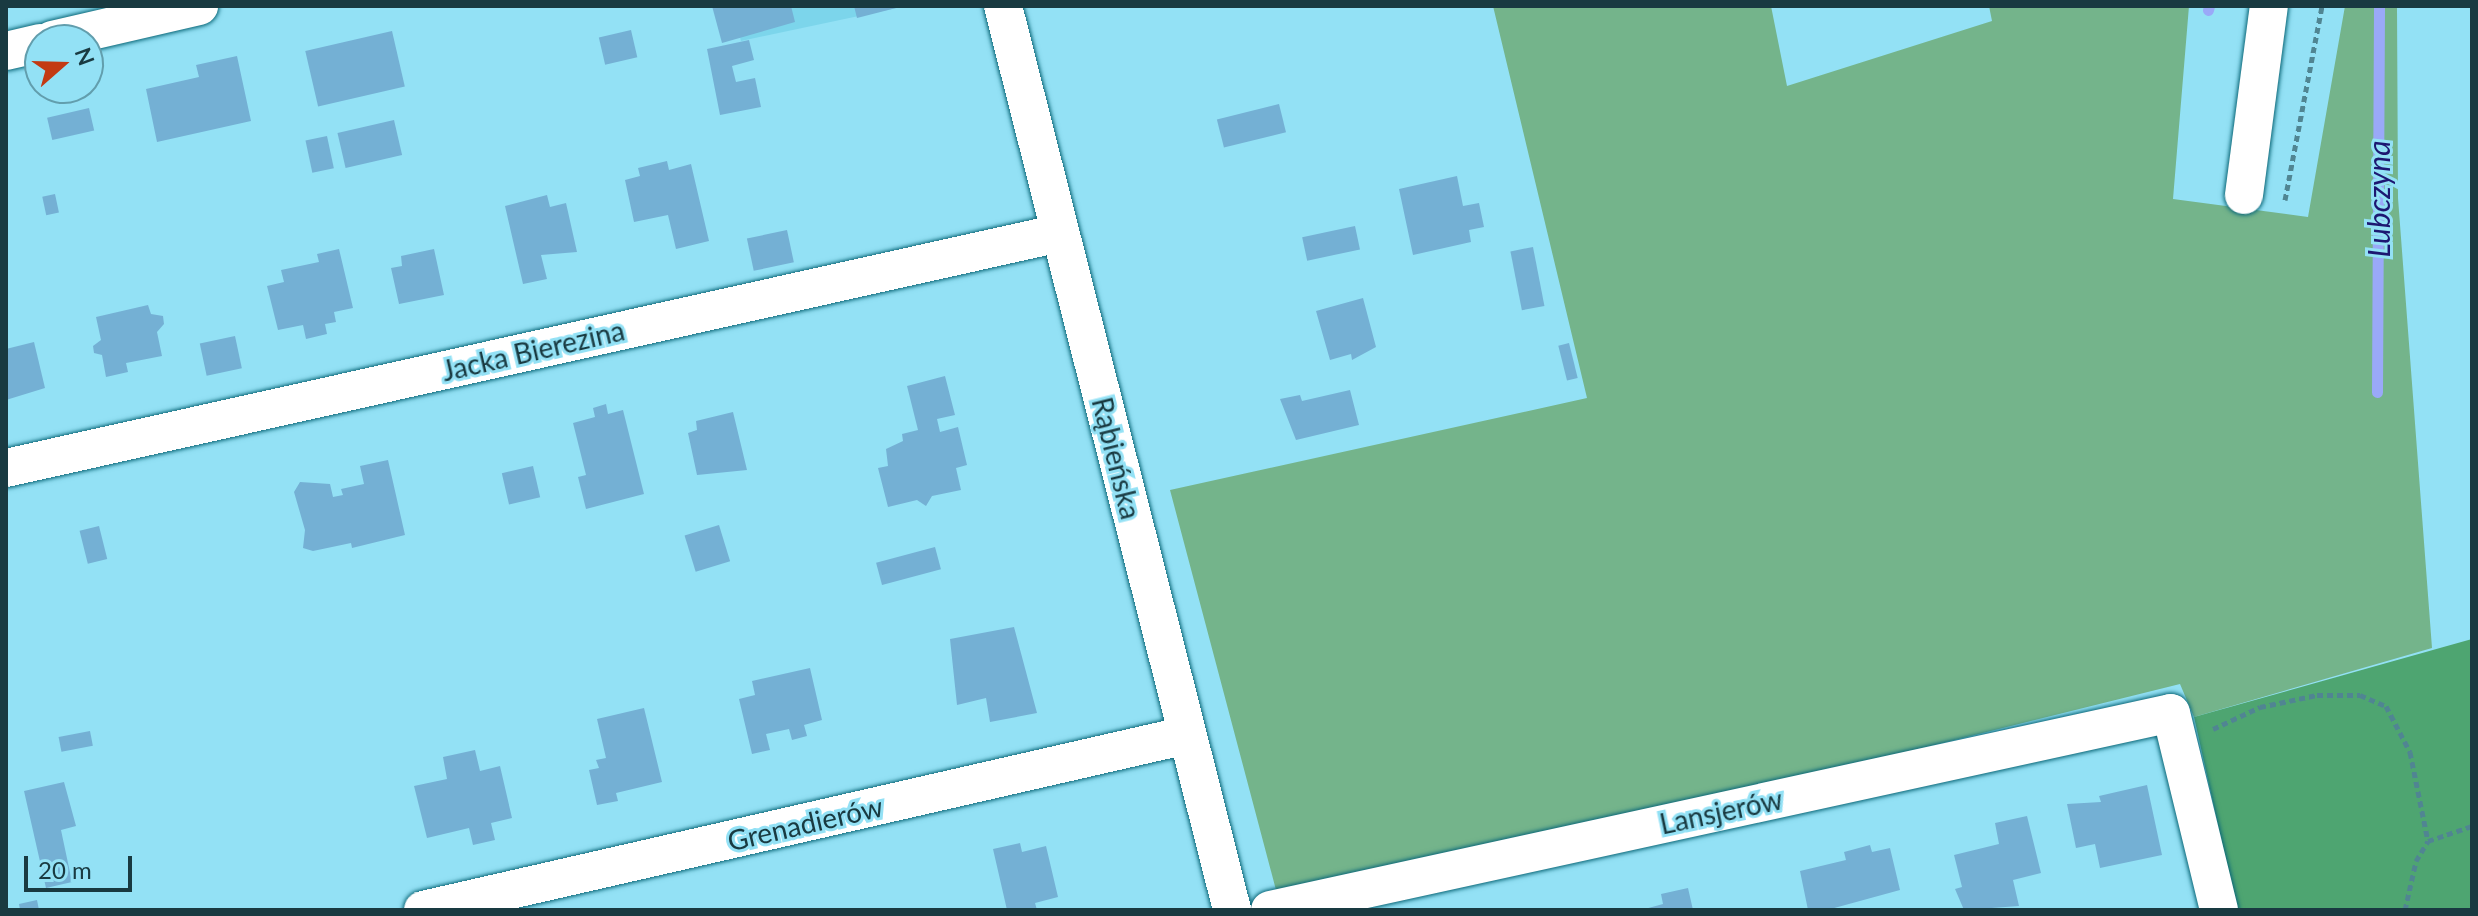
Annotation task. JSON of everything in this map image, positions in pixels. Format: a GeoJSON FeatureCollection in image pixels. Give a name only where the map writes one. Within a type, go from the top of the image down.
{"type":"FeatureCollection","features":[{"type":"Feature","properties":{"kind":"street"},"geometry":{"type":"LineString","coordinates":[[104,28],[199,6]]}},
{"type":"Feature","properties":{"kind":"street","name":"Rąbieńska"},"geometry":{"type":"LineString","coordinates":[[1003,6],[1232,910]]}},
{"type":"Feature","properties":{"kind":"street"},"geometry":{"type":"LineString","coordinates":[[2244,195],[2269,6]]}},
{"type":"Feature","properties":{"kind":"street","name":"Jacka Bierezina"},"geometry":{"type":"LineString","coordinates":[[6,468],[1060,233]]}},
{"type":"Feature","properties":{"kind":"street"},"geometry":{"type":"LineString","coordinates":[[2175,729],[2219,910]]}},
{"type":"Feature","properties":{"kind":"street","name":"Lansjerów"},"geometry":{"type":"LineString","coordinates":[[1270,910],[2175,729]]}},
{"type":"Feature","properties":{"kind":"street","name":"Grenadierów"},"geometry":{"type":"LineString","coordinates":[[423,910],[1187,735]]}},
{"type":"Feature","properties":{"kind":"path"},"geometry":{"type":"LineString","coordinates":[[2285,200],[2322,6]]}},
{"type":"Feature","properties":{"kind":"path"},"geometry":{"type":"LineString","coordinates":[[2175,729],[2317,695],[2360,695],[2386,706],[2410,752],[2428,841]]}},
{"type":"Feature","properties":{"kind":"path"},"geometry":{"type":"LineString","coordinates":[[2405,910],[2416,861],[2428,841],[2472,826]]}},
{"type":"Feature","properties":{"kind":"shaded area"},"geometry":{"type":"Polygon","coordinates":[[[732,6],[906,6],[741,41],[732,6]]]}},
{"type":"Feature","properties":{"kind":"green space"},"geometry":{"type":"Polygon","coordinates":[[[1493,6],[1771,6],[1787,86],[1992,21],[1989,6],[2189,6],[2173,199],[2308,217],[2345,6],[2397,6],[2398,198],[2432,648],[2194,717],[2180,684],[1685,807],[1276,890],[1170,490],[1587,398],[1493,6]]]}},
{"type":"Feature","properties":{"kind":"green space"},"geometry":{"type":"Polygon","coordinates":[[[2472,639],[2472,910],[2237,910],[2194,717],[2472,639]]]}},
{"type":"Feature","properties":{"kind":"building"},"geometry":{"type":"Polygon","coordinates":[[[712,6],[791,6],[795,22],[722,43],[712,6]]]}},
{"type":"Feature","properties":{"kind":"building"},"geometry":{"type":"Polygon","coordinates":[[[854,6],[899,6],[900,7],[857,18],[854,6]]]}},
{"type":"Feature","properties":{"kind":"building"},"geometry":{"type":"Polygon","coordinates":[[[631,30],[637,57],[605,65],[599,37],[631,30]]]}},
{"type":"Feature","properties":{"kind":"building"},"geometry":{"type":"Polygon","coordinates":[[[392,31],[405,87],[318,107],[305,51],[392,31]]]}},
{"type":"Feature","properties":{"kind":"building"},"geometry":{"type":"Polygon","coordinates":[[[749,40],[754,60],[732,66],[736,82],[755,78],[761,107],[720,115],[707,49],[749,40]]]}},
{"type":"Feature","properties":{"kind":"building"},"geometry":{"type":"Polygon","coordinates":[[[237,56],[251,121],[157,142],[146,89],[199,77],[196,65],[237,56]]]}},
{"type":"Feature","properties":{"kind":"building"},"geometry":{"type":"Polygon","coordinates":[[[1279,104],[1286,132],[1224,148],[1217,119],[1279,104]]]}},
{"type":"Feature","properties":{"kind":"building"},"geometry":{"type":"Polygon","coordinates":[[[89,108],[94,130],[52,140],[47,118],[89,108]]]}},
{"type":"Feature","properties":{"kind":"building"},"geometry":{"type":"Polygon","coordinates":[[[394,120],[402,155],[346,168],[337,133],[394,120]]]}},
{"type":"Feature","properties":{"kind":"building"},"geometry":{"type":"Polygon","coordinates":[[[327,136],[334,168],[312,173],[305,141],[327,136]]]}},
{"type":"Feature","properties":{"kind":"building"},"geometry":{"type":"Polygon","coordinates":[[[667,161],[669,170],[691,164],[709,241],[676,249],[668,215],[634,222],[625,180],[640,176],[638,168],[667,161]]]}},
{"type":"Feature","properties":{"kind":"building"},"geometry":{"type":"Polygon","coordinates":[[[1457,176],[1463,206],[1479,203],[1484,227],[1469,230],[1471,242],[1413,255],[1399,189],[1457,176]]]}},
{"type":"Feature","properties":{"kind":"building"},"geometry":{"type":"Polygon","coordinates":[[[55,194],[59,213],[46,215],[42,197],[55,194]]]}},
{"type":"Feature","properties":{"kind":"building"},"geometry":{"type":"Polygon","coordinates":[[[547,195],[550,207],[566,203],[577,252],[541,255],[547,279],[523,284],[505,206],[547,195]]]}},
{"type":"Feature","properties":{"kind":"building"},"geometry":{"type":"Polygon","coordinates":[[[1355,226],[1360,249],[1307,261],[1302,237],[1355,226]]]}},
{"type":"Feature","properties":{"kind":"building"},"geometry":{"type":"Polygon","coordinates":[[[787,230],[794,262],[754,271],[747,239],[787,230]]]}},
{"type":"Feature","properties":{"kind":"building"},"geometry":{"type":"Polygon","coordinates":[[[1533,247],[1544,306],[1522,310],[1510,251],[1533,247]]]}},
{"type":"Feature","properties":{"kind":"building"},"geometry":{"type":"Polygon","coordinates":[[[339,249],[353,308],[334,312],[336,322],[325,324],[327,334],[306,339],[303,325],[278,330],[267,286],[284,282],[281,270],[319,262],[317,254],[339,249]]]}},
{"type":"Feature","properties":{"kind":"building"},"geometry":{"type":"Polygon","coordinates":[[[434,249],[444,295],[399,304],[391,268],[402,266],[401,256],[434,249]]]}},
{"type":"Feature","properties":{"kind":"building"},"geometry":{"type":"Polygon","coordinates":[[[1363,298],[1376,347],[1352,360],[1351,354],[1330,360],[1316,311],[1363,298]]]}},
{"type":"Feature","properties":{"kind":"building"},"geometry":{"type":"Polygon","coordinates":[[[148,305],[151,314],[163,316],[164,324],[157,332],[162,356],[126,363],[128,372],[106,377],[102,355],[94,353],[93,346],[101,340],[96,317],[148,305]]]}},
{"type":"Feature","properties":{"kind":"building"},"geometry":{"type":"Polygon","coordinates":[[[235,336],[242,368],[207,376],[200,343],[235,336]]]}},
{"type":"Feature","properties":{"kind":"building"},"geometry":{"type":"Polygon","coordinates":[[[34,342],[45,388],[6,400],[6,349],[34,342]]]}},
{"type":"Feature","properties":{"kind":"building"},"geometry":{"type":"Polygon","coordinates":[[[1569,343],[1578,378],[1567,381],[1558,346],[1569,343]]]}},
{"type":"Feature","properties":{"kind":"building"},"geometry":{"type":"Polygon","coordinates":[[[945,376],[955,415],[937,419],[940,432],[958,427],[967,465],[956,468],[961,490],[932,496],[926,506],[917,500],[888,507],[878,468],[888,466],[886,449],[903,441],[902,434],[918,430],[907,386],[945,376]]]}},
{"type":"Feature","properties":{"kind":"building"},"geometry":{"type":"Polygon","coordinates":[[[1350,390],[1359,425],[1296,440],[1280,399],[1300,395],[1302,401],[1350,390]]]}},
{"type":"Feature","properties":{"kind":"building"},"geometry":{"type":"Polygon","coordinates":[[[606,404],[608,414],[623,410],[644,494],[586,509],[578,477],[586,475],[573,423],[595,417],[593,408],[606,404]]]}},
{"type":"Feature","properties":{"kind":"building"},"geometry":{"type":"Polygon","coordinates":[[[733,412],[747,470],[697,475],[688,433],[697,430],[696,421],[733,412]]]}},
{"type":"Feature","properties":{"kind":"building"},"geometry":{"type":"Polygon","coordinates":[[[388,460],[405,535],[352,548],[351,543],[313,551],[303,548],[305,530],[294,492],[300,482],[330,484],[333,497],[343,495],[341,489],[364,484],[360,466],[388,460]]]}},
{"type":"Feature","properties":{"kind":"building"},"geometry":{"type":"Polygon","coordinates":[[[533,466],[540,497],[509,504],[502,473],[533,466]]]}},
{"type":"Feature","properties":{"kind":"building"},"geometry":{"type":"Polygon","coordinates":[[[719,525],[730,561],[696,572],[685,536],[719,525]]]}},
{"type":"Feature","properties":{"kind":"building"},"geometry":{"type":"Polygon","coordinates":[[[99,526],[107,559],[88,564],[80,531],[99,526]]]}},
{"type":"Feature","properties":{"kind":"building"},"geometry":{"type":"Polygon","coordinates":[[[935,547],[941,569],[882,585],[876,563],[935,547]]]}},
{"type":"Feature","properties":{"kind":"building"},"geometry":{"type":"Polygon","coordinates":[[[1014,627],[1037,713],[990,722],[986,698],[957,705],[950,639],[1014,627]]]}},
{"type":"Feature","properties":{"kind":"building"},"geometry":{"type":"Polygon","coordinates":[[[810,668],[822,720],[804,725],[807,736],[792,740],[789,729],[766,734],[770,750],[752,754],[739,699],[755,695],[752,681],[810,668]]]}},
{"type":"Feature","properties":{"kind":"building"},"geometry":{"type":"Polygon","coordinates":[[[644,708],[662,782],[616,793],[618,801],[597,805],[589,770],[599,768],[596,760],[606,758],[597,719],[644,708]]]}},
{"type":"Feature","properties":{"kind":"building"},"geometry":{"type":"Polygon","coordinates":[[[90,731],[93,746],[61,752],[59,737],[90,731]]]}},
{"type":"Feature","properties":{"kind":"building"},"geometry":{"type":"Polygon","coordinates":[[[475,750],[480,771],[500,766],[512,818],[491,823],[495,840],[473,845],[469,828],[427,838],[414,786],[447,779],[443,757],[475,750]]]}},
{"type":"Feature","properties":{"kind":"building"},"geometry":{"type":"Polygon","coordinates":[[[64,782],[76,826],[61,830],[72,882],[46,888],[24,791],[64,782]]]}},
{"type":"Feature","properties":{"kind":"building"},"geometry":{"type":"Polygon","coordinates":[[[2147,785],[2162,855],[2100,868],[2095,844],[2076,848],[2067,804],[2101,802],[2099,796],[2147,785]]]}},
{"type":"Feature","properties":{"kind":"building"},"geometry":{"type":"Polygon","coordinates":[[[2027,816],[2041,873],[2013,880],[2019,906],[1964,910],[1955,889],[1962,887],[1954,855],[1999,844],[1995,823],[2027,816]]]}},
{"type":"Feature","properties":{"kind":"building"},"geometry":{"type":"Polygon","coordinates":[[[1020,843],[1022,852],[1046,846],[1058,897],[1035,903],[1037,910],[1007,910],[993,849],[1020,843]]]}},
{"type":"Feature","properties":{"kind":"building"},"geometry":{"type":"Polygon","coordinates":[[[1870,845],[1872,852],[1890,848],[1900,890],[1827,910],[1808,910],[1800,871],[1846,860],[1844,852],[1870,845]]]}},
{"type":"Feature","properties":{"kind":"building"},"geometry":{"type":"Polygon","coordinates":[[[1688,888],[1693,910],[1641,910],[1663,904],[1661,894],[1688,888]]]}},
{"type":"Feature","properties":{"kind":"building"},"geometry":{"type":"Polygon","coordinates":[[[37,900],[39,910],[20,910],[19,904],[37,900]]]}},
{"type":"Feature","properties":{"kind":"waterway"},"geometry":{"type":"LineString","coordinates":[[2208,10],[2209,6]]}},
{"type":"Feature","properties":{"kind":"waterway","name":"Lubczyna"},"geometry":{"type":"LineString","coordinates":[[2377,392],[2379,6]]}}]}
